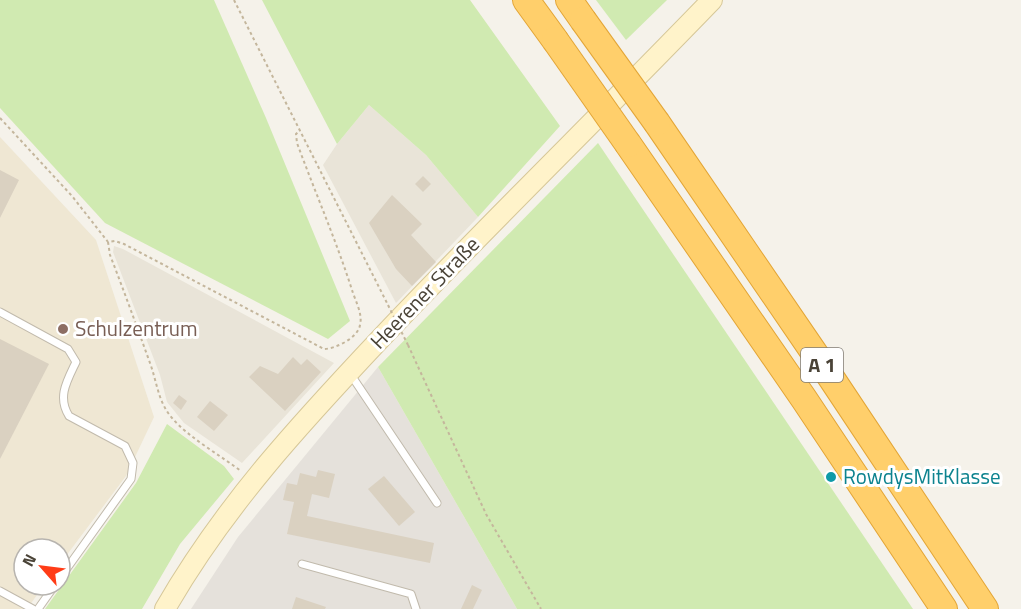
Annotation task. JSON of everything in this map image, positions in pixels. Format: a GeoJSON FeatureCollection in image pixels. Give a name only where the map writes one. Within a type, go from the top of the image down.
{"type":"FeatureCollection","features":[{"type":"Feature","properties":{"kind":"highway","name":"A 1"},"geometry":{"type":"LineString","coordinates":[[525,0],[628,144],[804,399],[944,609]]}},
{"type":"Feature","properties":{"kind":"highway","name":"A 1"},"geometry":{"type":"LineString","coordinates":[[576,10],[657,123],[830,376],[985,609]]}},
{"type":"Feature","properties":{"kind":"main road","name":"Heerener Straße"},"geometry":{"type":"LineString","coordinates":[[165,609],[197,555],[254,480],[300,426],[425,291],[712,0]]}},
{"type":"Feature","properties":{"kind":"lane"},"geometry":{"type":"LineString","coordinates":[[0,312],[68,349],[76,362],[63,391],[64,408],[69,416],[125,446],[133,463],[131,479],[72,561]]}},
{"type":"Feature","properties":{"kind":"lane"},"geometry":{"type":"LineString","coordinates":[[349,373],[437,503]]}},
{"type":"Feature","properties":{"kind":"lane"},"geometry":{"type":"LineString","coordinates":[[302,564],[411,594],[416,609]]}},
{"type":"Feature","properties":{"kind":"lane"},"geometry":{"type":"LineString","coordinates":[[0,591],[35,609],[45,597]]}},
{"type":"Feature","properties":{"kind":"path"},"geometry":{"type":"LineString","coordinates":[[234,0],[408,345],[486,514],[541,609]]}},
{"type":"Feature","properties":{"kind":"path"},"geometry":{"type":"LineString","coordinates":[[0,118],[72,196],[108,242],[110,255],[153,371],[157,392],[173,420],[254,480]]}},
{"type":"Feature","properties":{"kind":"path"},"geometry":{"type":"LineString","coordinates":[[108,242],[115,241],[124,244],[324,349],[338,346],[358,331],[361,323],[360,315],[295,138],[300,130]]}},
{"type":"Feature","properties":{"kind":"shaded area"},"geometry":{"type":"Polygon","coordinates":[[[369,105],[426,155],[478,217],[396,303],[323,165],[369,105]]]}},
{"type":"Feature","properties":{"kind":"shaded area","name":"Schulzentrum"},"geometry":{"type":"Polygon","coordinates":[[[0,137],[96,240],[154,417],[126,476],[72,548],[72,537],[12,537],[12,597],[36,597],[27,609],[0,609],[0,137]]]}},
{"type":"Feature","properties":{"kind":"shaded area"},"geometry":{"type":"Polygon","coordinates":[[[114,246],[334,363],[242,463],[184,423],[167,402],[160,375],[113,252],[114,246]]]}},
{"type":"Feature","properties":{"kind":"shaded area"},"geometry":{"type":"Polygon","coordinates":[[[378,367],[517,609],[191,609],[238,537],[378,367]]]}},
{"type":"Feature","properties":{"kind":"green space"},"geometry":{"type":"Polygon","coordinates":[[[0,0],[214,0],[266,118],[350,321],[328,339],[105,223],[0,108],[0,0]]]}},
{"type":"Feature","properties":{"kind":"green space"},"geometry":{"type":"Polygon","coordinates":[[[262,0],[470,0],[560,126],[478,217],[426,155],[369,105],[337,144],[262,0]]]}},
{"type":"Feature","properties":{"kind":"green space"},"geometry":{"type":"Polygon","coordinates":[[[596,0],[667,0],[626,40],[596,0]]]}},
{"type":"Feature","properties":{"kind":"green space"},"geometry":{"type":"Polygon","coordinates":[[[598,143],[913,609],[517,609],[378,367],[598,143]]]}},
{"type":"Feature","properties":{"kind":"green space"},"geometry":{"type":"Polygon","coordinates":[[[167,424],[224,466],[234,479],[180,544],[142,609],[45,609],[54,597],[72,597],[72,572],[136,483],[167,424]]]}},
{"type":"Feature","properties":{"kind":"building"},"geometry":{"type":"Polygon","coordinates":[[[0,170],[19,180],[0,218],[0,170]]]}},
{"type":"Feature","properties":{"kind":"building"},"geometry":{"type":"Polygon","coordinates":[[[423,176],[431,184],[423,192],[415,184],[423,176]]]}},
{"type":"Feature","properties":{"kind":"building"},"geometry":{"type":"Polygon","coordinates":[[[392,195],[422,224],[411,235],[436,262],[412,286],[396,269],[369,223],[392,195]]]}},
{"type":"Feature","properties":{"kind":"building"},"geometry":{"type":"Polygon","coordinates":[[[0,339],[49,364],[0,459],[0,339]]]}},
{"type":"Feature","properties":{"kind":"building"},"geometry":{"type":"Polygon","coordinates":[[[293,357],[301,365],[307,359],[321,372],[285,411],[249,377],[260,366],[278,374],[293,357]]]}},
{"type":"Feature","properties":{"kind":"building"},"geometry":{"type":"Polygon","coordinates":[[[179,395],[187,401],[181,410],[173,403],[179,395]]]}},
{"type":"Feature","properties":{"kind":"building"},"geometry":{"type":"Polygon","coordinates":[[[210,401],[228,415],[214,431],[197,417],[210,401]]]}},
{"type":"Feature","properties":{"kind":"building"},"geometry":{"type":"Polygon","coordinates":[[[318,470],[335,474],[329,498],[312,494],[307,516],[434,543],[430,563],[287,534],[294,502],[283,500],[287,483],[297,485],[300,473],[316,477],[318,470]]]}},
{"type":"Feature","properties":{"kind":"building"},"geometry":{"type":"Polygon","coordinates":[[[384,476],[415,512],[399,526],[368,489],[384,476]]]}},
{"type":"Feature","properties":{"kind":"building"},"geometry":{"type":"Polygon","coordinates":[[[472,585],[482,590],[473,609],[461,609],[472,585]]]}},
{"type":"Feature","properties":{"kind":"building"},"geometry":{"type":"Polygon","coordinates":[[[296,597],[326,607],[325,609],[292,609],[296,597]]]}},
{"type":"Feature","properties":{"kind":"place","name":"Schulzentrum"},"geometry":{"type":"Point","coordinates":[63,329]}},
{"type":"Feature","properties":{"kind":"place","name":"RowdysMitKlasse"},"geometry":{"type":"Point","coordinates":[831,477]}}]}
